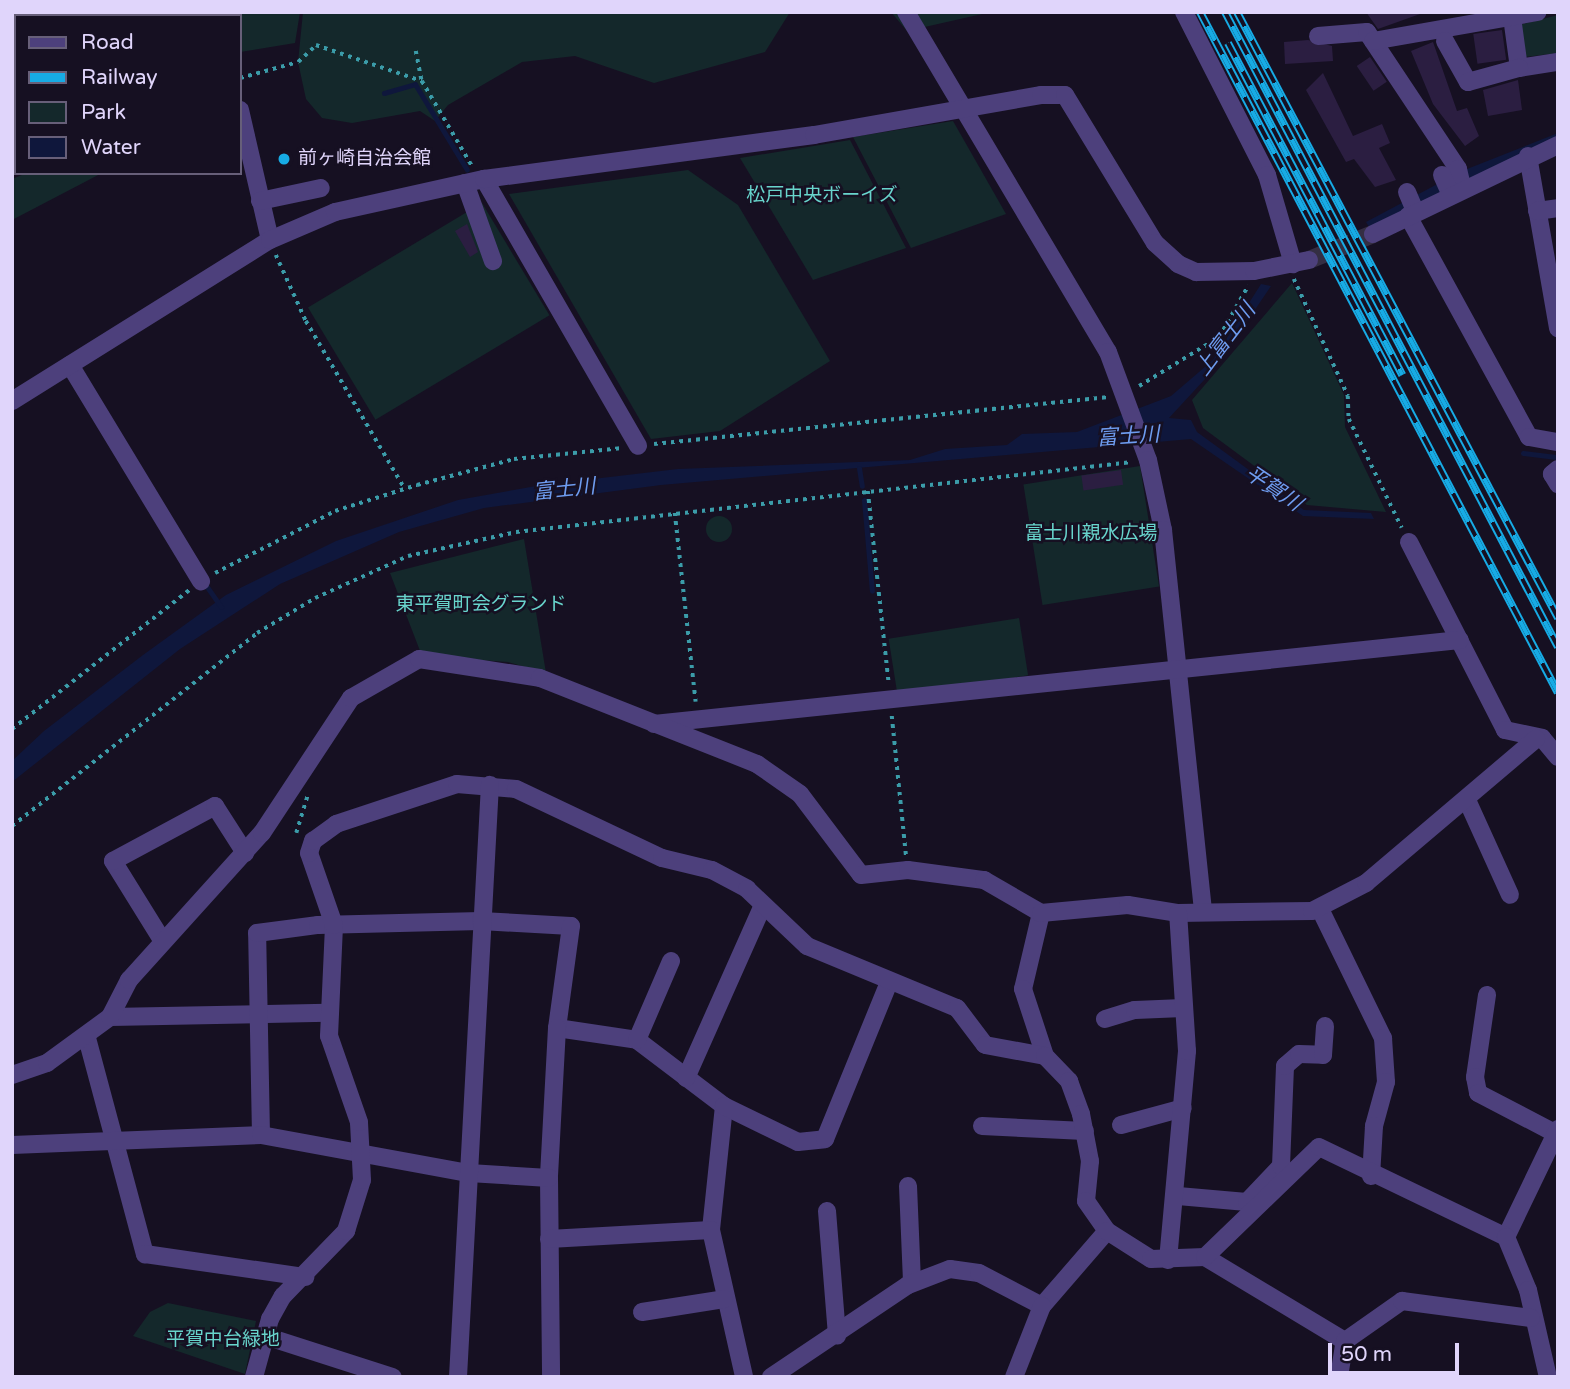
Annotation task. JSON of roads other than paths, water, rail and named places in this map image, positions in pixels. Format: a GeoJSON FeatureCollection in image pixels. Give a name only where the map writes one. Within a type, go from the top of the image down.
{"type":"FeatureCollection","features":[{"type":"Feature","properties":{"kind":"street"},"geometry":{"type":"LineString","coordinates":[[906,12],[1108,352],[1148,460],[1158,496],[1203,910]]}},
{"type":"Feature","properties":{"kind":"street"},"geometry":{"type":"LineString","coordinates":[[12,401],[270,240],[335,212],[476,180],[1065,95],[1155,243],[1178,264],[1196,272],[1254,271],[1297,263],[1267,175],[1184,12]]}},
{"type":"Feature","properties":{"kind":"street"},"geometry":{"type":"LineString","coordinates":[[1373,41],[1440,26],[1537,12]]}},
{"type":"Feature","properties":{"kind":"street"},"geometry":{"type":"LineString","coordinates":[[1512,16],[1520,68]]}},
{"type":"Feature","properties":{"kind":"street"},"geometry":{"type":"LineString","coordinates":[[1440,26],[1468,82],[1520,68],[1558,62]]}},
{"type":"Feature","properties":{"kind":"street"},"geometry":{"type":"LineString","coordinates":[[1318,36],[1367,32],[1452,183]]}},
{"type":"Feature","properties":{"kind":"street"},"geometry":{"type":"LineString","coordinates":[[242,119],[270,240]]}},
{"type":"Feature","properties":{"kind":"street"},"geometry":{"type":"LineString","coordinates":[[1373,234],[1412,213],[1452,183],[1558,145]]}},
{"type":"Feature","properties":{"kind":"street"},"geometry":{"type":"LineString","coordinates":[[1528,156],[1537,211],[1552,261],[1558,328]]}},
{"type":"Feature","properties":{"kind":"street"},"geometry":{"type":"LineString","coordinates":[[476,180],[493,261]]}},
{"type":"Feature","properties":{"kind":"street"},"geometry":{"type":"LineString","coordinates":[[476,180],[638,446]]}},
{"type":"Feature","properties":{"kind":"street"},"geometry":{"type":"LineString","coordinates":[[260,201],[321,188]]}},
{"type":"Feature","properties":{"kind":"street"},"geometry":{"type":"LineString","coordinates":[[1407,192],[1412,213],[1529,437],[1558,442]]}},
{"type":"Feature","properties":{"kind":"street"},"geometry":{"type":"LineString","coordinates":[[1537,211],[1558,208]]}},
{"type":"Feature","properties":{"kind":"street"},"geometry":{"type":"LineString","coordinates":[[70,365],[201,581]]}},
{"type":"Feature","properties":{"kind":"street"},"geometry":{"type":"LineString","coordinates":[[1409,542],[1504,730],[1536,739],[1558,757]]}},
{"type":"Feature","properties":{"kind":"street"},"geometry":{"type":"LineString","coordinates":[[650,725],[697,717],[1460,640]]}},
{"type":"Feature","properties":{"kind":"street"},"geometry":{"type":"LineString","coordinates":[[12,1075],[87,1038],[110,1017],[129,980],[162,940],[245,853],[351,698],[419,659],[540,678],[779,777],[861,875],[908,870],[984,880],[1041,913],[1128,905],[1178,913],[1203,910],[1320,909],[1366,883],[1536,739]]}},
{"type":"Feature","properties":{"kind":"street"},"geometry":{"type":"LineString","coordinates":[[254,1377],[265,1336],[283,1296],[305,1276],[356,1211],[365,1153],[334,1063],[327,1013],[334,925],[309,853],[313,841],[337,824],[457,784],[490,785],[557,806],[662,858],[712,870],[747,889],[762,907],[807,946],[957,1008],[985,1045],[1045,1056]]}},
{"type":"Feature","properties":{"kind":"street"},"geometry":{"type":"LineString","coordinates":[[458,1377],[490,785]]}},
{"type":"Feature","properties":{"kind":"street"},"geometry":{"type":"LineString","coordinates":[[1467,800],[1510,895]]}},
{"type":"Feature","properties":{"kind":"street"},"geometry":{"type":"LineString","coordinates":[[162,940],[113,861],[215,806],[245,853]]}},
{"type":"Feature","properties":{"kind":"street"},"geometry":{"type":"LineString","coordinates":[[686,1078],[762,907]]}},
{"type":"Feature","properties":{"kind":"street"},"geometry":{"type":"LineString","coordinates":[[1320,909],[1383,1038],[1386,1082],[1371,1176]]}},
{"type":"Feature","properties":{"kind":"street"},"geometry":{"type":"LineString","coordinates":[[1041,913],[1023,989],[1045,1056],[1069,1082],[1085,1131],[1086,1201],[1107,1231],[1152,1259],[1205,1257],[1345,1341]]}},
{"type":"Feature","properties":{"kind":"street"},"geometry":{"type":"LineString","coordinates":[[1168,1260],[1178,1196],[1183,1108],[1183,1008],[1178,913]]}},
{"type":"Feature","properties":{"kind":"street"},"geometry":{"type":"LineString","coordinates":[[261,1135],[257,933],[334,925],[481,921],[571,926],[557,1028],[549,1178],[551,1377]]}},
{"type":"Feature","properties":{"kind":"street"},"geometry":{"type":"LineString","coordinates":[[637,1040],[671,961]]}},
{"type":"Feature","properties":{"kind":"street"},"geometry":{"type":"LineString","coordinates":[[557,1028],[637,1040],[724,1106],[799,1142],[825,1139],[889,982]]}},
{"type":"Feature","properties":{"kind":"street"},"geometry":{"type":"LineString","coordinates":[[1486,995],[1475,1077],[1479,1093],[1557,1131],[1506,1237]]}},
{"type":"Feature","properties":{"kind":"street"},"geometry":{"type":"LineString","coordinates":[[1105,1019],[1135,1010],[1183,1008]]}},
{"type":"Feature","properties":{"kind":"street"},"geometry":{"type":"LineString","coordinates":[[110,1017],[259,1017],[327,1013]]}},
{"type":"Feature","properties":{"kind":"street"},"geometry":{"type":"LineString","coordinates":[[1178,1196],[1247,1202],[1281,1167],[1284,1066],[1299,1054],[1323,1055],[1325,1026]]}},
{"type":"Feature","properties":{"kind":"street"},"geometry":{"type":"LineString","coordinates":[[87,1038],[145,1254],[305,1276]]}},
{"type":"Feature","properties":{"kind":"street"},"geometry":{"type":"LineString","coordinates":[[724,1106],[711,1230],[724,1299],[744,1377]]}},
{"type":"Feature","properties":{"kind":"street"},"geometry":{"type":"LineString","coordinates":[[1121,1125],[1183,1108]]}},
{"type":"Feature","properties":{"kind":"street"},"geometry":{"type":"LineString","coordinates":[[982,1126],[1085,1131]]}},
{"type":"Feature","properties":{"kind":"street"},"geometry":{"type":"LineString","coordinates":[[12,1145],[261,1135],[469,1173],[549,1178]]}},
{"type":"Feature","properties":{"kind":"street"},"geometry":{"type":"LineString","coordinates":[[1205,1257],[1319,1147],[1371,1176],[1506,1237],[1528,1290],[1531,1318],[1550,1367]]}},
{"type":"Feature","properties":{"kind":"street"},"geometry":{"type":"LineString","coordinates":[[908,1186],[912,1283]]}},
{"type":"Feature","properties":{"kind":"street"},"geometry":{"type":"LineString","coordinates":[[827,1211],[836,1336]]}},
{"type":"Feature","properties":{"kind":"street"},"geometry":{"type":"LineString","coordinates":[[549,1239],[711,1230]]}},
{"type":"Feature","properties":{"kind":"street"},"geometry":{"type":"LineString","coordinates":[[1014,1377],[1042,1306],[1107,1231]]}},
{"type":"Feature","properties":{"kind":"street"},"geometry":{"type":"LineString","coordinates":[[771,1377],[809,1356],[912,1283],[950,1269],[979,1273],[1042,1306]]}},
{"type":"Feature","properties":{"kind":"street"},"geometry":{"type":"LineString","coordinates":[[642,1312],[724,1299]]}},
{"type":"Feature","properties":{"kind":"street"},"geometry":{"type":"LineString","coordinates":[[1339,1377],[1345,1341],[1402,1301],[1531,1318]]}},
{"type":"Feature","properties":{"kind":"street"},"geometry":{"type":"LineString","coordinates":[[265,1336],[393,1377]]}},
{"type":"Feature","properties":{"kind":"street"},"geometry":{"type":"LineString","coordinates":[[809,1356],[810,1377]]}},
{"type":"Feature","properties":{"kind":"water"},"geometry":{"type":"Polygon","coordinates":[[[1558,133],[1558,140],[1369,227],[1366,222],[1462,171],[1558,133]]]}},
{"type":"Feature","properties":{"kind":"water"},"geometry":{"type":"Polygon","coordinates":[[[1261,284],[1271,286],[1217,366],[1169,418],[1191,420],[1197,432],[1304,510],[1371,513],[1374,519],[1303,516],[1191,439],[661,485],[484,508],[399,532],[280,584],[180,649],[12,782],[12,761],[44,731],[143,655],[226,595],[336,541],[458,500],[542,485],[678,469],[910,460],[945,449],[1007,445],[1022,434],[1077,432],[1171,396],[1213,360],[1261,284]]]}},
{"type":"Feature","properties":{"kind":"waterway"},"geometry":{"type":"LineString","coordinates":[[384,93],[415,84],[467,170]]}},
{"type":"Feature","properties":{"kind":"waterway","name":"平賀川"},"geometry":{"type":"LineString","coordinates":[[1523,453],[1558,457]]}},
{"type":"Feature","properties":{"kind":"waterway"},"geometry":{"type":"LineString","coordinates":[[859,468],[862,486]]}},
{"type":"Feature","properties":{"kind":"waterway"},"geometry":{"type":"LineString","coordinates":[[864,500],[872,591]]}},
{"type":"Feature","properties":{"kind":"waterway"},"geometry":{"type":"LineString","coordinates":[[205,584],[221,607]]}},
{"type":"Feature","properties":{"kind":"tunnel"},"geometry":{"type":"LineString","coordinates":[[1309,260],[1373,234]]}},
{"type":"Feature","properties":{"kind":"railway"},"geometry":{"type":"LineString","coordinates":[[1200,12],[1558,693]]}},
{"type":"Feature","properties":{"kind":"railway"},"geometry":{"type":"LineString","coordinates":[[1225,12],[1558,647]]}},
{"type":"Feature","properties":{"kind":"railway"},"geometry":{"type":"LineString","coordinates":[[1237,12],[1558,618]]}},
{"type":"Feature","properties":{"kind":"railway"},"geometry":{"type":"LineString","coordinates":[[1228,43],[1402,375]]}},
{"type":"Feature","properties":{"kind":"place","name":"前ヶ崎自治会館"},"geometry":{"type":"Point","coordinates":[284,159]}},
{"type":"Feature","properties":{"kind":"park label","name":"松戸中央ボーイズ"},"geometry":{"type":"Point","coordinates":[822,196]}},
{"type":"Feature","properties":{"kind":"park label","name":"富士川親水広場"},"geometry":{"type":"Point","coordinates":[1091,534]}},
{"type":"Feature","properties":{"kind":"park label","name":"東平賀町会グランド"},"geometry":{"type":"Point","coordinates":[481,605]}},
{"type":"Feature","properties":{"kind":"park label","name":"平賀中台緑地"},"geometry":{"type":"Point","coordinates":[223,1340]}},
{"type":"Feature","properties":{"kind":"water label","name":"上富士川"},"geometry":{"type":"Point","coordinates":[1226,340]}},
{"type":"Feature","properties":{"kind":"water label","name":"富士川"},"geometry":{"type":"Point","coordinates":[1128,437]}},
{"type":"Feature","properties":{"kind":"water label","name":"富士川"},"geometry":{"type":"Point","coordinates":[564,490]}}]}
